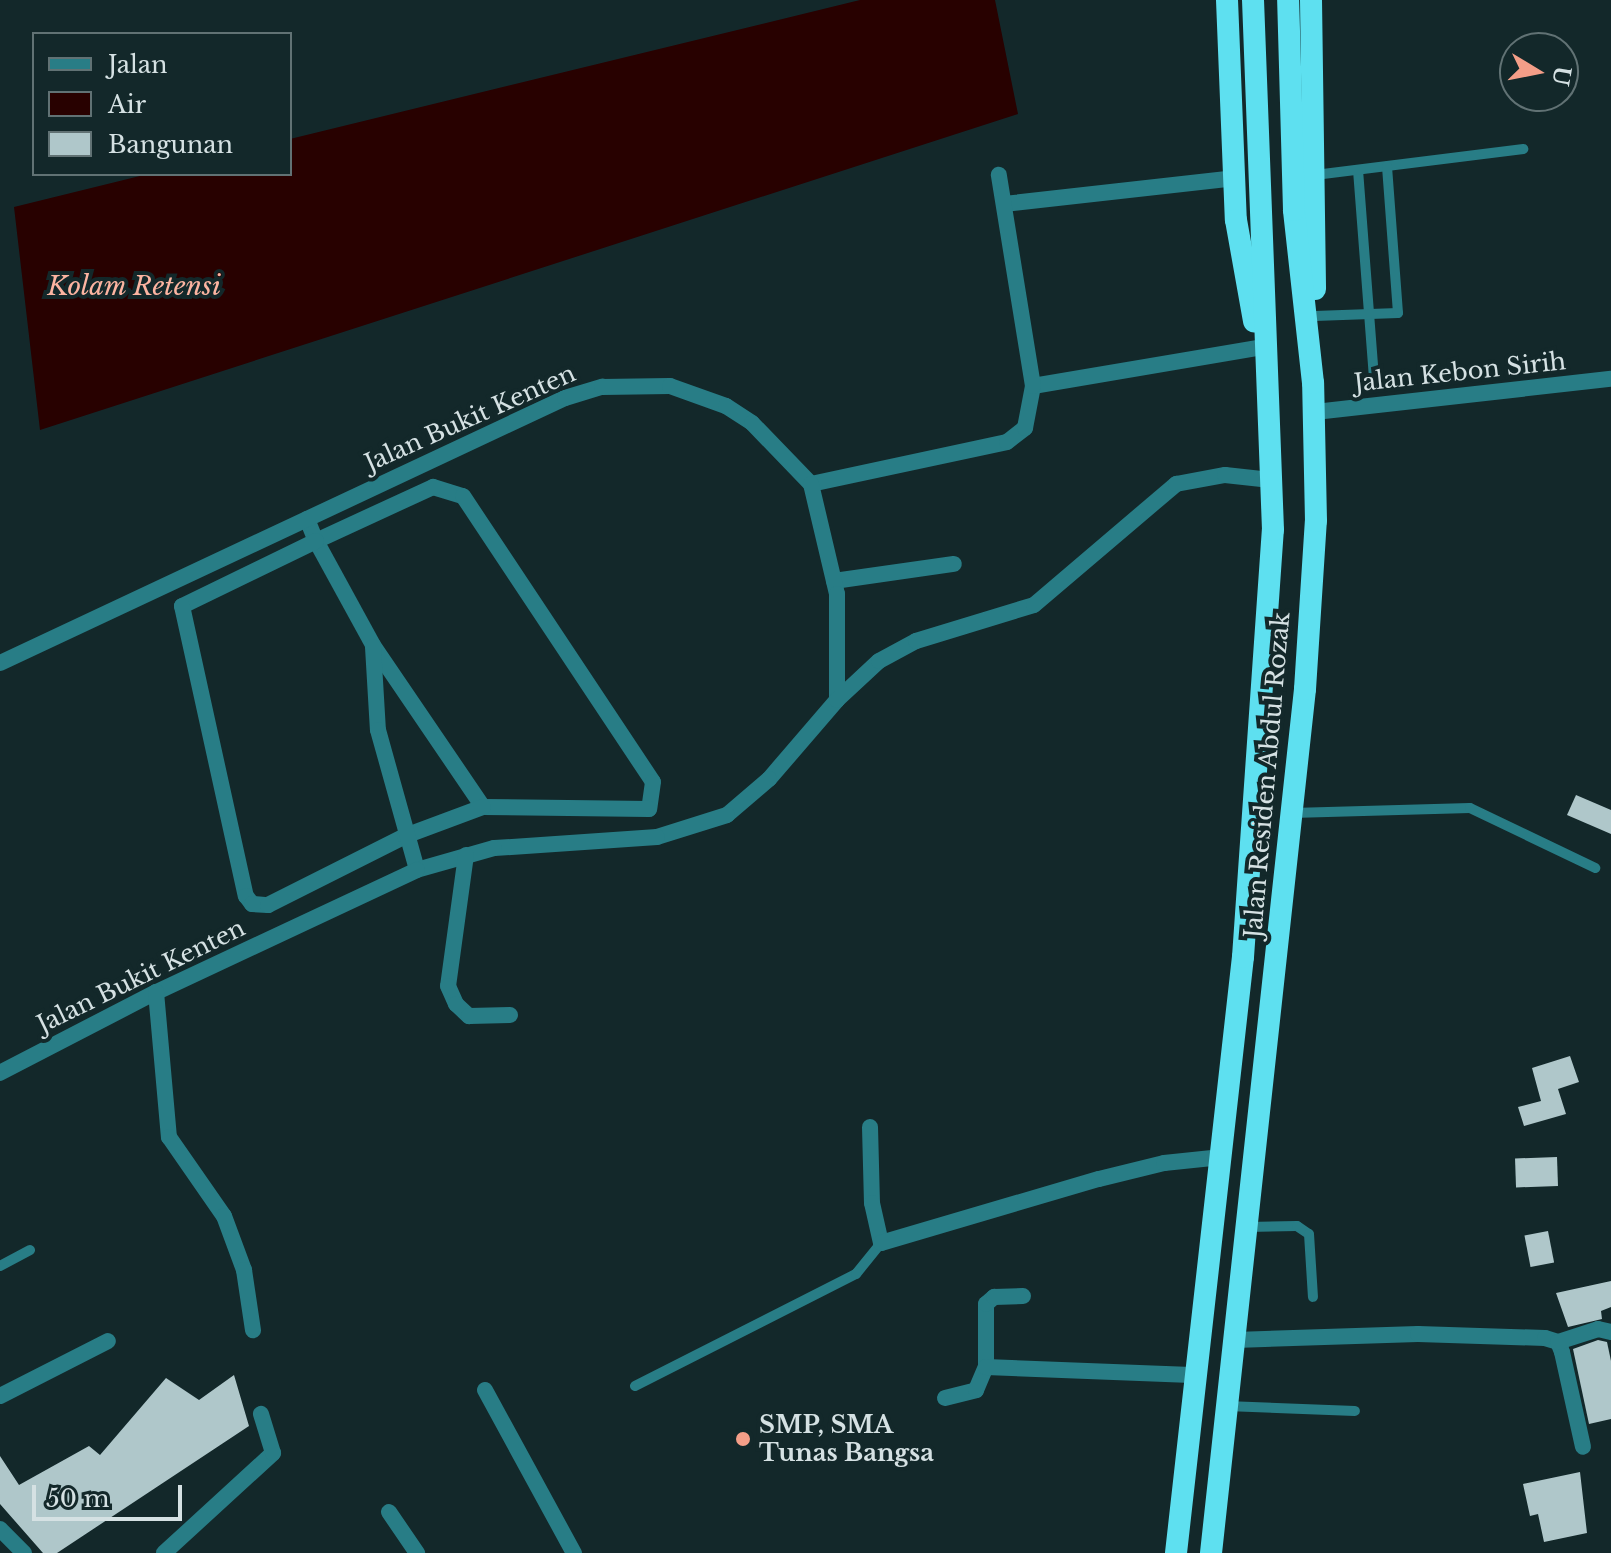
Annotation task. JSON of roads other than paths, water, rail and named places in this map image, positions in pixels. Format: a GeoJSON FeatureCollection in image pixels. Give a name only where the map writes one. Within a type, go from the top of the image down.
{"type":"FeatureCollection","features":[{"type":"Feature","properties":{"kind":"highway"},"geometry":{"type":"LineString","coordinates":[[1227,0],[1236,220],[1268,397]]}},
{"type":"Feature","properties":{"kind":"highway","name":"Jalan Residen Abdul Rozak"},"geometry":{"type":"LineString","coordinates":[[1176,1553],[1222,1157],[1266,674],[1271,480],[1253,0]]}},
{"type":"Feature","properties":{"kind":"highway","name":"Jalan Residen Abdul Rozak"},"geometry":{"type":"LineString","coordinates":[[1211,1553],[1292,813],[1316,521],[1313,383],[1294,210],[1288,0]]}},
{"type":"Feature","properties":{"kind":"highway"},"geometry":{"type":"LineString","coordinates":[[1311,0],[1315,175],[1313,383]]}},
{"type":"Feature","properties":{"kind":"street"},"geometry":{"type":"LineString","coordinates":[[811,484],[1007,442],[1025,428],[1033,386],[999,175]]}},
{"type":"Feature","properties":{"kind":"street"},"geometry":{"type":"LineString","coordinates":[[1004,204],[1234,178]]}},
{"type":"Feature","properties":{"kind":"street"},"geometry":{"type":"LineString","coordinates":[[1033,386],[1258,348]]}},
{"type":"Feature","properties":{"kind":"street","name":"Jalan Kebon Sirih"},"geometry":{"type":"LineString","coordinates":[[1315,412],[1611,379]]}},
{"type":"Feature","properties":{"kind":"street","name":"Jalan Bukit Kenten"},"geometry":{"type":"LineString","coordinates":[[0,663],[565,398],[602,387],[670,386],[726,406],[782,450],[811,484],[834,581],[837,700],[769,779],[727,815],[657,837],[552,840],[466,855],[417,870],[156,992],[0,1073]]}},
{"type":"Feature","properties":{"kind":"street"},"geometry":{"type":"LineString","coordinates":[[837,700],[879,661],[916,641],[1034,605],[1176,484],[1225,475],[1271,480]]}},
{"type":"Feature","properties":{"kind":"street"},"geometry":{"type":"LineString","coordinates":[[433,487],[459,492],[655,792],[649,809],[483,807],[405,836],[268,905],[252,904],[246,896],[182,606],[316,541],[433,487]]}},
{"type":"Feature","properties":{"kind":"street"},"geometry":{"type":"LineString","coordinates":[[307,519],[373,645],[483,807]]}},
{"type":"Feature","properties":{"kind":"street"},"geometry":{"type":"LineString","coordinates":[[834,581],[954,564]]}},
{"type":"Feature","properties":{"kind":"street"},"geometry":{"type":"LineString","coordinates":[[373,645],[378,730],[405,836],[417,870]]}},
{"type":"Feature","properties":{"kind":"street"},"geometry":{"type":"LineString","coordinates":[[466,855],[448,986],[456,1004],[469,1016],[510,1015]]}},
{"type":"Feature","properties":{"kind":"street"},"geometry":{"type":"LineString","coordinates":[[156,992],[169,1137],[224,1216],[244,1270],[253,1330]]}},
{"type":"Feature","properties":{"kind":"street"},"geometry":{"type":"LineString","coordinates":[[870,1127],[872,1203],[881,1243],[1112,1175],[1222,1157]]}},
{"type":"Feature","properties":{"kind":"street"},"geometry":{"type":"LineString","coordinates":[[945,1398],[976,1390],[986,1367],[986,1304],[1000,1295],[1023,1296]]}},
{"type":"Feature","properties":{"kind":"street"},"geometry":{"type":"LineString","coordinates":[[1235,1340],[1418,1334],[1525,1336],[1558,1342],[1598,1329],[1611,1332]]}},
{"type":"Feature","properties":{"kind":"street"},"geometry":{"type":"LineString","coordinates":[[0,1396],[108,1341]]}},
{"type":"Feature","properties":{"kind":"street"},"geometry":{"type":"LineString","coordinates":[[1558,1342],[1583,1447]]}},
{"type":"Feature","properties":{"kind":"street"},"geometry":{"type":"LineString","coordinates":[[986,1367],[1198,1375]]}},
{"type":"Feature","properties":{"kind":"street"},"geometry":{"type":"LineString","coordinates":[[485,1390],[574,1553]]}},
{"type":"Feature","properties":{"kind":"street"},"geometry":{"type":"LineString","coordinates":[[164,1553],[272,1454],[261,1414]]}},
{"type":"Feature","properties":{"kind":"street"},"geometry":{"type":"LineString","coordinates":[[389,1512],[417,1553]]}},
{"type":"Feature","properties":{"kind":"street"},"geometry":{"type":"LineString","coordinates":[[0,1529],[24,1553]]}},
{"type":"Feature","properties":{"kind":"lane"},"geometry":{"type":"LineString","coordinates":[[1315,175],[1523,149]]}},
{"type":"Feature","properties":{"kind":"lane"},"geometry":{"type":"LineString","coordinates":[[1315,316],[1398,313],[1387,166]]}},
{"type":"Feature","properties":{"kind":"lane"},"geometry":{"type":"LineString","coordinates":[[1358,170],[1374,376]]}},
{"type":"Feature","properties":{"kind":"lane"},"geometry":{"type":"LineString","coordinates":[[1292,813],[1470,808],[1595,868]]}},
{"type":"Feature","properties":{"kind":"lane"},"geometry":{"type":"LineString","coordinates":[[1247,1227],[1297,1226],[1309,1234],[1313,1297]]}},
{"type":"Feature","properties":{"kind":"lane"},"geometry":{"type":"LineString","coordinates":[[635,1386],[856,1274],[881,1243]]}},
{"type":"Feature","properties":{"kind":"lane"},"geometry":{"type":"LineString","coordinates":[[0,1266],[30,1250]]}},
{"type":"Feature","properties":{"kind":"lane"},"geometry":{"type":"LineString","coordinates":[[1226,1406],[1355,1411]]}},
{"type":"Feature","properties":{"kind":"water","name":"Kolam Retensi"},"geometry":{"type":"Polygon","coordinates":[[[860,0],[995,0],[1018,114],[40,430],[14,207],[140,176],[292,176],[292,139],[860,0]]]}},
{"type":"Feature","properties":{"kind":"place","name":"SMP, SMA Tunas Bangsa"},"geometry":{"type":"Point","coordinates":[743,1439]}}]}
